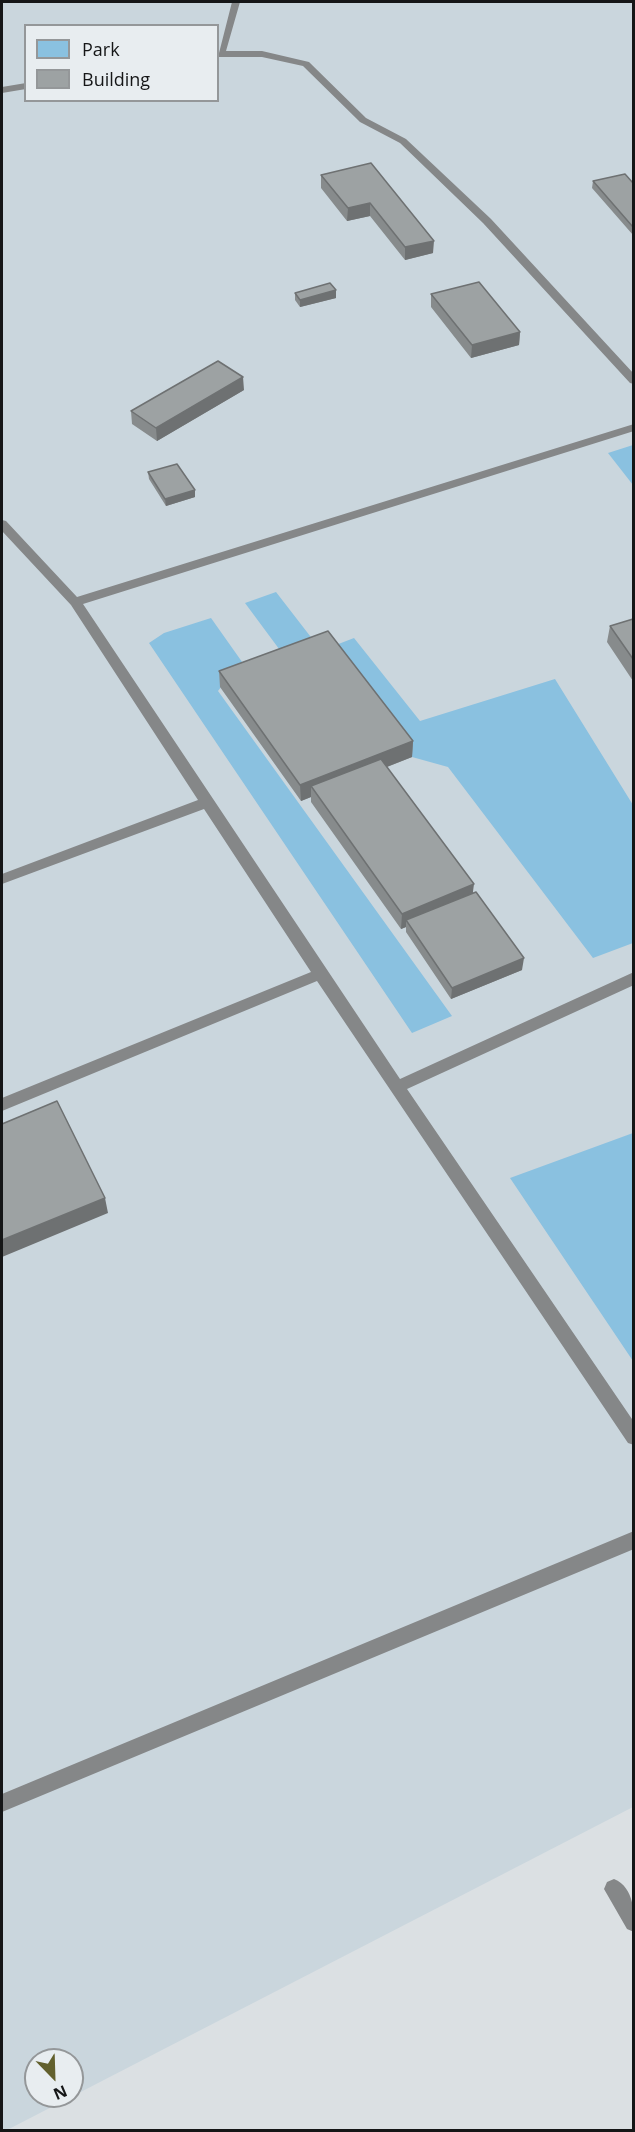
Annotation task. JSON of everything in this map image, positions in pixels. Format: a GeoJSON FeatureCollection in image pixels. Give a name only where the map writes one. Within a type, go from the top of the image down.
{"type":"FeatureCollection","features":[{"type":"Feature","properties":{"kind":"lane"},"geometry":{"type":"LineString","coordinates":[[236,2],[219,54],[262,54],[306,64],[363,120],[404,141],[487,221],[633,381]]}},
{"type":"Feature","properties":{"kind":"lane"},"geometry":{"type":"LineString","coordinates":[[2,90],[24,86]]}},
{"type":"Feature","properties":{"kind":"lane"},"geometry":{"type":"LineString","coordinates":[[75,602],[633,427]]}},
{"type":"Feature","properties":{"kind":"lane"},"geometry":{"type":"LineString","coordinates":[[2,524],[75,602],[320,974],[633,1437]]}},
{"type":"Feature","properties":{"kind":"lane"},"geometry":{"type":"LineString","coordinates":[[2,879],[207,802]]}},
{"type":"Feature","properties":{"kind":"lane"},"geometry":{"type":"LineString","coordinates":[[2,1105],[320,974]]}},
{"type":"Feature","properties":{"kind":"lane"},"geometry":{"type":"LineString","coordinates":[[397,1087],[633,978]]}},
{"type":"Feature","properties":{"kind":"lane"},"geometry":{"type":"LineString","coordinates":[[2,1803],[633,1540]]}},
{"type":"Feature","properties":{"kind":"lane"},"geometry":{"type":"LineString","coordinates":[[614,1888],[633,1922]]}},
{"type":"Feature","properties":{"kind":"shaded area"},"geometry":{"type":"Polygon","coordinates":[[[2,2],[633,2],[633,1807],[84,2090],[84,2048],[24,2048],[24,2108],[50,2108],[7,2130],[2,2130],[2,2]]]}},
{"type":"Feature","properties":{"kind":"green space"},"geometry":{"type":"Polygon","coordinates":[[[634,445],[633,485],[608,453],[634,445]]]}},
{"type":"Feature","properties":{"kind":"green space"},"geometry":{"type":"Polygon","coordinates":[[[276,592],[317,645],[285,657],[245,603],[276,592]]]}},
{"type":"Feature","properties":{"kind":"green space"},"geometry":{"type":"Polygon","coordinates":[[[211,618],[252,676],[221,687],[218,691],[452,1016],[412,1033],[149,643],[164,633],[211,618]]]}},
{"type":"Feature","properties":{"kind":"green space"},"geometry":{"type":"Polygon","coordinates":[[[354,638],[420,721],[555,679],[633,805],[633,943],[593,958],[448,767],[412,757],[328,648],[354,638]]]}},
{"type":"Feature","properties":{"kind":"green space"},"geometry":{"type":"Polygon","coordinates":[[[634,1133],[633,1361],[510,1178],[634,1133]]]}},
{"type":"Feature","properties":{"kind":"building"},"geometry":{"type":"Polygon","coordinates":[[[371,163],[434,241],[405,247],[370,203],[348,208],[321,175],[371,163]]]}},
{"type":"Feature","properties":{"kind":"building"},"geometry":{"type":"Polygon","coordinates":[[[625,174],[633,183],[633,227],[593,181],[625,174]]]}},
{"type":"Feature","properties":{"kind":"building"},"geometry":{"type":"Polygon","coordinates":[[[479,282],[520,332],[472,345],[431,294],[479,282]]]}},
{"type":"Feature","properties":{"kind":"building"},"geometry":{"type":"Polygon","coordinates":[[[330,283],[336,290],[300,300],[295,293],[330,283]]]}},
{"type":"Feature","properties":{"kind":"building"},"geometry":{"type":"Polygon","coordinates":[[[218,361],[243,377],[156,428],[131,411],[218,361]]]}},
{"type":"Feature","properties":{"kind":"building"},"geometry":{"type":"Polygon","coordinates":[[[177,464],[195,490],[165,499],[148,472],[177,464]]]}},
{"type":"Feature","properties":{"kind":"building"},"geometry":{"type":"Polygon","coordinates":[[[633,619],[633,659],[610,626],[633,619]]]}},
{"type":"Feature","properties":{"kind":"building"},"geometry":{"type":"Polygon","coordinates":[[[328,631],[413,741],[300,785],[219,671],[328,631]]]}},
{"type":"Feature","properties":{"kind":"building"},"geometry":{"type":"Polygon","coordinates":[[[381,759],[474,884],[402,914],[311,786],[381,759]]]}},
{"type":"Feature","properties":{"kind":"building"},"geometry":{"type":"Polygon","coordinates":[[[476,892],[524,958],[452,988],[406,920],[476,892]]]}},
{"type":"Feature","properties":{"kind":"building"},"geometry":{"type":"Polygon","coordinates":[[[57,1101],[105,1198],[2,1240],[2,1124],[57,1101]]]}}]}
